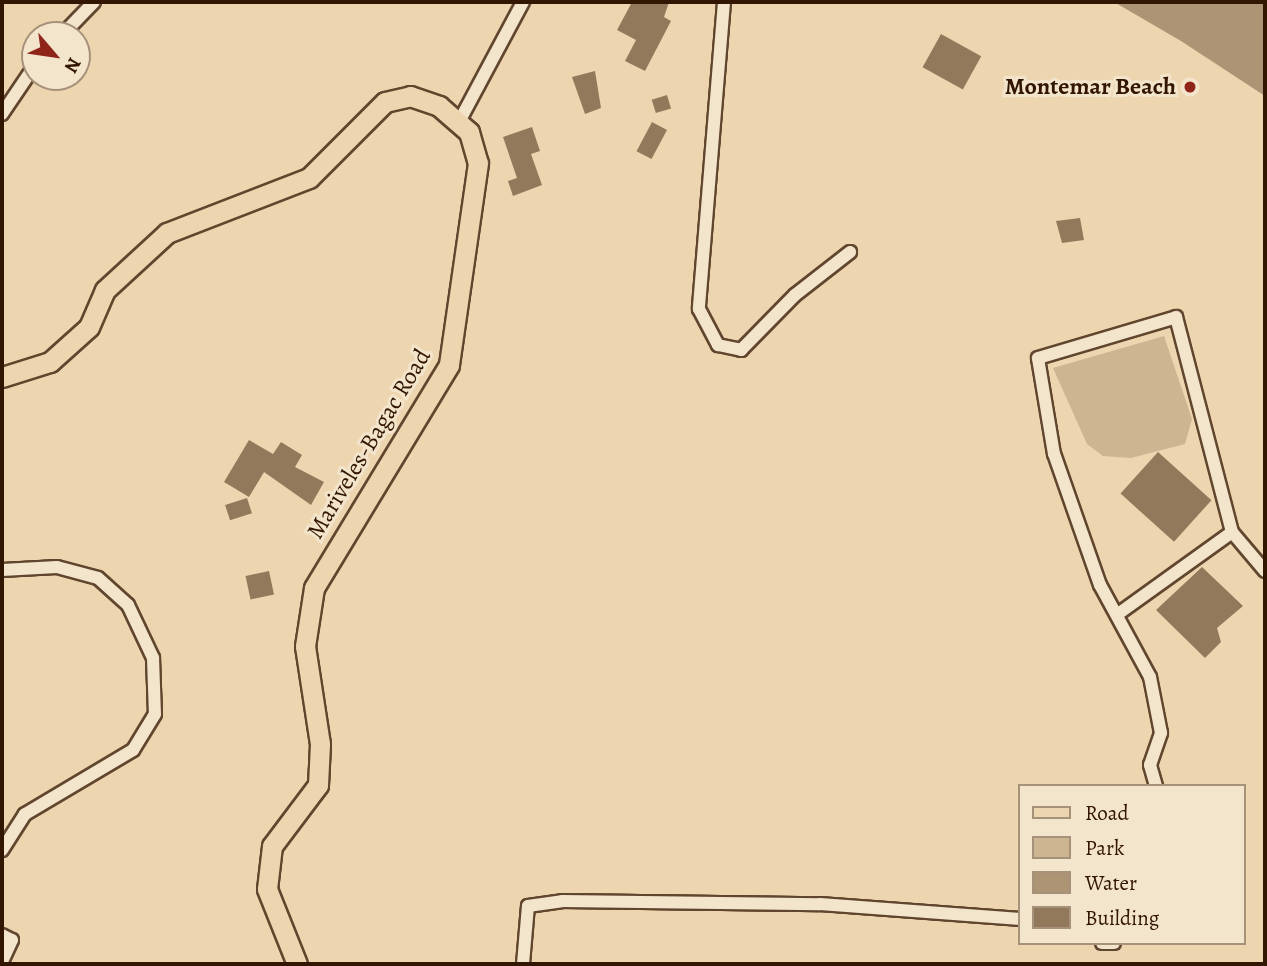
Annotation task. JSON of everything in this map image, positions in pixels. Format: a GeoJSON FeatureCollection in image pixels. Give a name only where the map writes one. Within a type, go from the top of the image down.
{"type":"FeatureCollection","features":[{"type":"Feature","properties":{"kind":"main road"},"geometry":{"type":"LineString","coordinates":[[2,377],[50,362],[89,327],[105,290],[167,233],[309,178],[385,102],[410,96],[460,120]]}},
{"type":"Feature","properties":{"kind":"main road","name":"Mariveles-Bagac Road"},"geometry":{"type":"LineString","coordinates":[[297,964],[267,889],[272,846],[318,785],[320,744],[305,646],[314,588],[449,365],[478,163],[460,120]]}},
{"type":"Feature","properties":{"kind":"street"},"geometry":{"type":"LineString","coordinates":[[76,21],[94,2]]}},
{"type":"Feature","properties":{"kind":"street"},"geometry":{"type":"LineString","coordinates":[[460,120],[523,2]]}},
{"type":"Feature","properties":{"kind":"street"},"geometry":{"type":"LineString","coordinates":[[724,2],[699,309],[718,345],[741,350],[794,295],[850,253]]}},
{"type":"Feature","properties":{"kind":"street"},"geometry":{"type":"LineString","coordinates":[[2,114],[21,86]]}},
{"type":"Feature","properties":{"kind":"street"},"geometry":{"type":"LineString","coordinates":[[1155,784],[1150,765],[1161,733],[1150,677],[1100,585],[1054,454],[1038,358],[1176,317],[1232,531],[1265,572]]}},
{"type":"Feature","properties":{"kind":"street"},"geometry":{"type":"LineString","coordinates":[[1118,614],[1232,531]]}},
{"type":"Feature","properties":{"kind":"street"},"geometry":{"type":"LineString","coordinates":[[2,570],[57,567],[98,578],[128,605],[153,658],[155,714],[133,750],[25,814],[2,850]]}},
{"type":"Feature","properties":{"kind":"street"},"geometry":{"type":"LineString","coordinates":[[523,964],[528,906],[562,901],[820,904],[1018,919]]}},
{"type":"Feature","properties":{"kind":"street"},"geometry":{"type":"LineString","coordinates":[[2,935],[12,940],[2,961]]}},
{"type":"Feature","properties":{"kind":"green space"},"geometry":{"type":"Polygon","coordinates":[[[1164,336],[1192,419],[1185,444],[1131,458],[1103,456],[1087,444],[1053,368],[1164,336]]]}},
{"type":"Feature","properties":{"kind":"water"},"geometry":{"type":"Polygon","coordinates":[[[1114,2],[1265,2],[1265,96],[1181,41],[1114,2]]]}},
{"type":"Feature","properties":{"kind":"building"},"geometry":{"type":"Polygon","coordinates":[[[632,2],[669,2],[664,17],[671,21],[645,71],[625,61],[636,40],[617,30],[632,2]]]}},
{"type":"Feature","properties":{"kind":"building"},"geometry":{"type":"Polygon","coordinates":[[[941,34],[981,56],[963,90],[923,67],[941,34]]]}},
{"type":"Feature","properties":{"kind":"building"},"geometry":{"type":"Polygon","coordinates":[[[595,71],[601,108],[585,114],[572,77],[595,71]]]}},
{"type":"Feature","properties":{"kind":"building"},"geometry":{"type":"Polygon","coordinates":[[[667,95],[671,108],[656,113],[652,100],[667,95]]]}},
{"type":"Feature","properties":{"kind":"building"},"geometry":{"type":"Polygon","coordinates":[[[652,122],[667,130],[652,159],[637,151],[652,122]]]}},
{"type":"Feature","properties":{"kind":"building"},"geometry":{"type":"Polygon","coordinates":[[[532,127],[540,151],[531,154],[542,185],[513,196],[508,181],[517,178],[503,137],[532,127]]]}},
{"type":"Feature","properties":{"kind":"building"},"geometry":{"type":"Polygon","coordinates":[[[1080,218],[1084,240],[1062,243],[1056,221],[1080,218]]]}},
{"type":"Feature","properties":{"kind":"building"},"geometry":{"type":"Polygon","coordinates":[[[249,440],[273,454],[281,442],[302,455],[295,467],[324,482],[311,505],[264,472],[249,497],[224,482],[249,440]]]}},
{"type":"Feature","properties":{"kind":"building"},"geometry":{"type":"Polygon","coordinates":[[[1158,452],[1212,500],[1174,542],[1121,494],[1158,452]]]}},
{"type":"Feature","properties":{"kind":"building"},"geometry":{"type":"Polygon","coordinates":[[[247,498],[252,513],[230,520],[225,505],[247,498]]]}},
{"type":"Feature","properties":{"kind":"building"},"geometry":{"type":"Polygon","coordinates":[[[1202,567],[1243,606],[1217,628],[1221,642],[1205,658],[1156,610],[1202,567]]]}},
{"type":"Feature","properties":{"kind":"building"},"geometry":{"type":"Polygon","coordinates":[[[269,571],[274,594],[251,599],[246,576],[269,571]]]}},
{"type":"Feature","properties":{"kind":"place","name":"Montemar Beach"},"geometry":{"type":"Point","coordinates":[1190,87]}}]}
